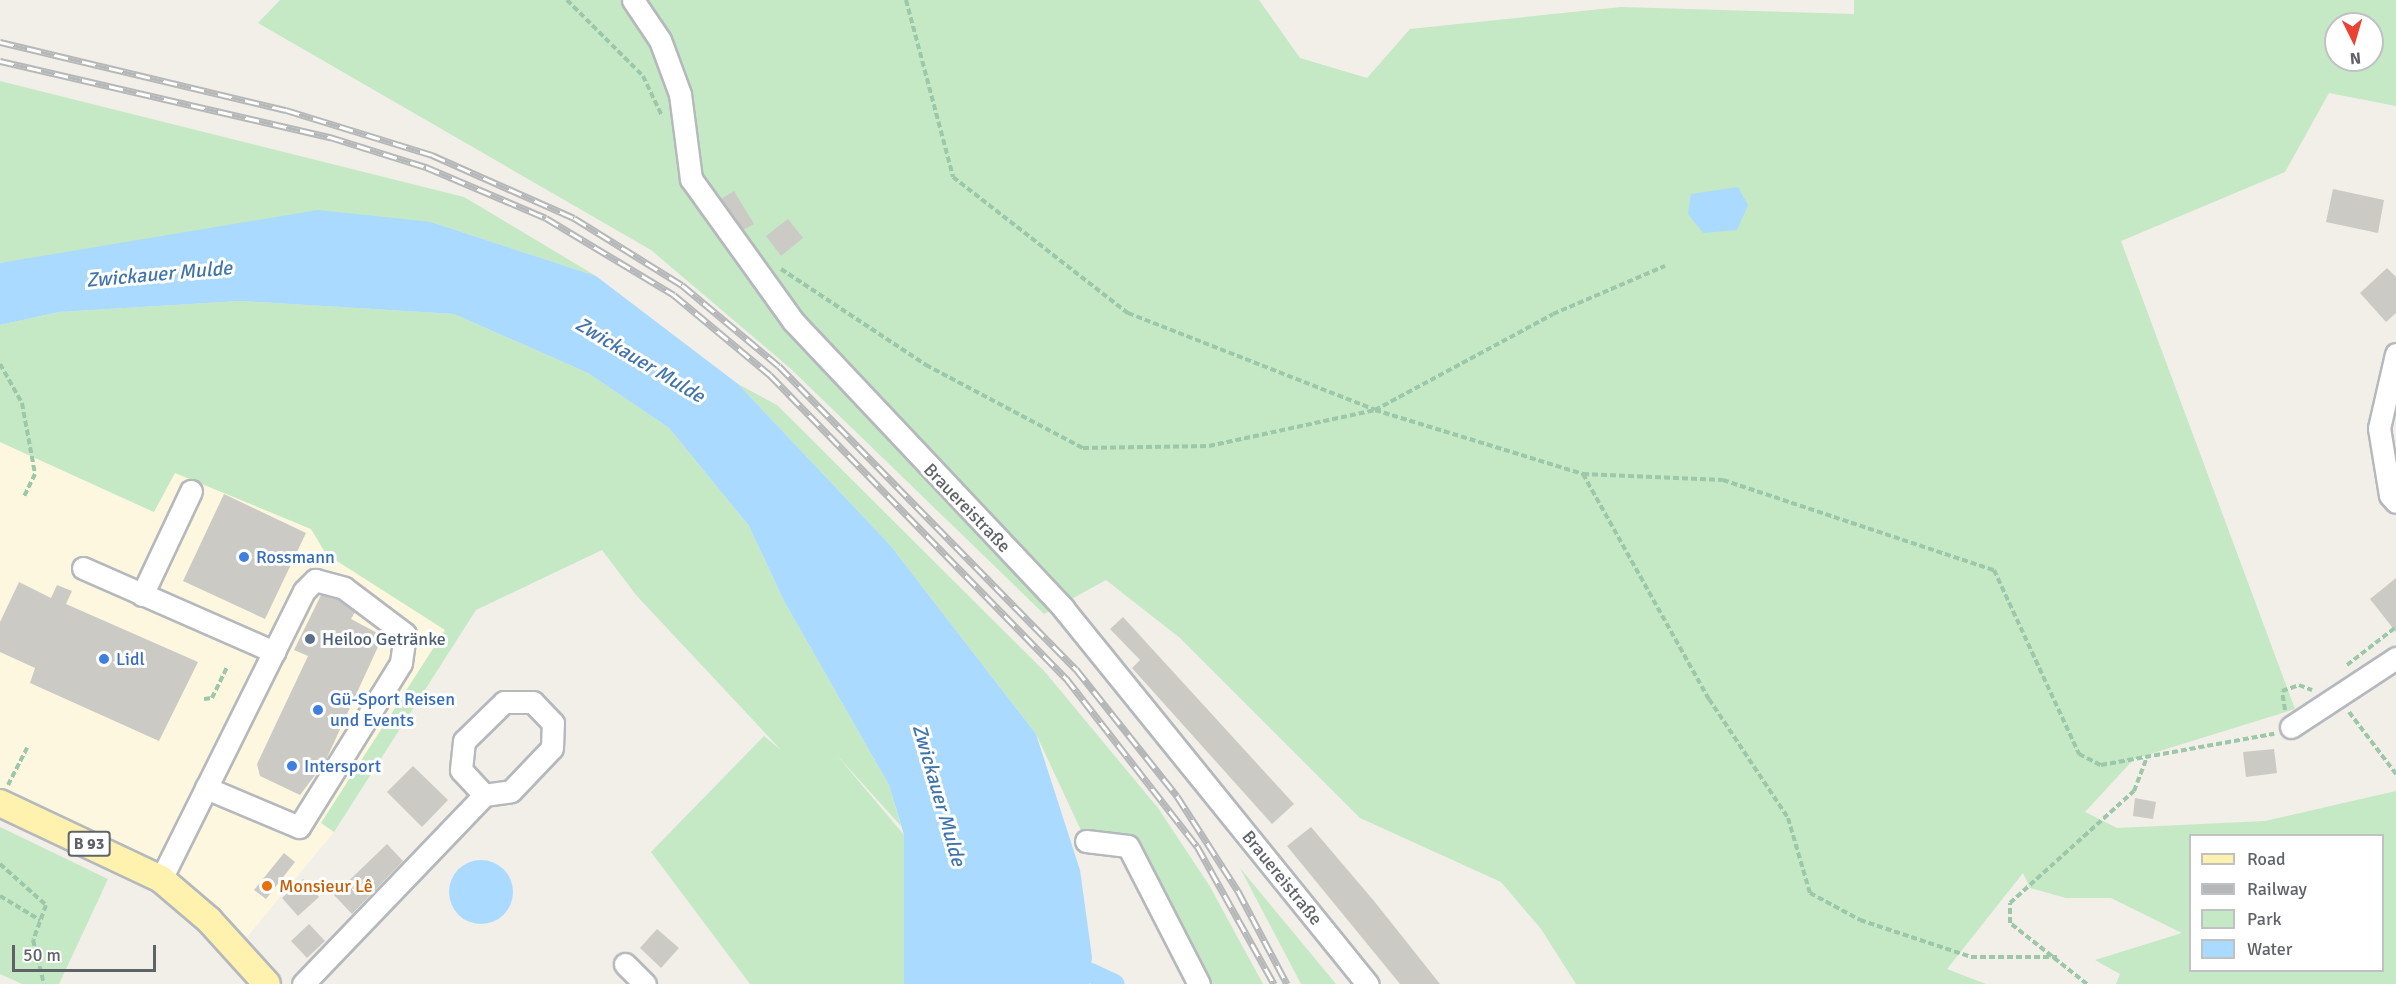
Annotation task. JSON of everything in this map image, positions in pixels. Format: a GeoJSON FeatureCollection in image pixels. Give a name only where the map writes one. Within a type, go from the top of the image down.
{"type":"FeatureCollection","features":[{"type":"Feature","properties":{"kind":"main road","name":"B 93"},"geometry":{"type":"LineString","coordinates":[[3,796],[161,879],[209,920],[267,984]]}},
{"type":"Feature","properties":{"kind":"street","name":"Brauereistraße"},"geometry":{"type":"LineString","coordinates":[[633,0],[660,40],[680,94],[691,179],[793,321],[1063,608],[1367,984]]}},
{"type":"Feature","properties":{"kind":"street"},"geometry":{"type":"LineString","coordinates":[[2396,354],[2379,428],[2390,495],[2396,502]]}},
{"type":"Feature","properties":{"kind":"street"},"geometry":{"type":"LineString","coordinates":[[142,595],[191,491]]}},
{"type":"Feature","properties":{"kind":"street"},"geometry":{"type":"LineString","coordinates":[[83,568],[274,652]]}},
{"type":"Feature","properties":{"kind":"street"},"geometry":{"type":"LineString","coordinates":[[161,879],[206,788],[274,652],[315,580],[344,588],[405,634],[401,663],[299,827],[206,788]]}},
{"type":"Feature","properties":{"kind":"street"},"geometry":{"type":"LineString","coordinates":[[2291,727],[2340,699],[2396,658]]}},
{"type":"Feature","properties":{"kind":"street"},"geometry":{"type":"LineString","coordinates":[[303,984],[484,795],[511,791],[552,748],[553,723],[533,702],[504,702],[464,741],[460,770],[484,795]]}},
{"type":"Feature","properties":{"kind":"street"},"geometry":{"type":"LineString","coordinates":[[1086,841],[1128,846],[1199,984]]}},
{"type":"Feature","properties":{"kind":"street"},"geometry":{"type":"LineString","coordinates":[[625,964],[645,984]]}},
{"type":"Feature","properties":{"kind":"path"},"geometry":{"type":"LineString","coordinates":[[567,0],[643,76],[667,128]]}},
{"type":"Feature","properties":{"kind":"path"},"geometry":{"type":"LineString","coordinates":[[906,0],[953,177],[1128,313],[1375,410],[1583,474],[1723,480],[1994,570],[2079,754],[2101,765],[2146,759],[2291,727]]}},
{"type":"Feature","properties":{"kind":"path"},"geometry":{"type":"LineString","coordinates":[[761,278],[780,269],[926,364],[1083,448],[1209,446],[1375,410],[1553,314],[1665,266]]}},
{"type":"Feature","properties":{"kind":"path"},"geometry":{"type":"LineString","coordinates":[[0,364],[22,403],[35,474],[24,497]]}},
{"type":"Feature","properties":{"kind":"path"},"geometry":{"type":"LineString","coordinates":[[1583,474],[1709,699],[1788,818],[1810,893],[1860,920],[1971,957],[2057,957]]}},
{"type":"Feature","properties":{"kind":"path"},"geometry":{"type":"LineString","coordinates":[[204,699],[212,698],[227,667]]}},
{"type":"Feature","properties":{"kind":"path"},"geometry":{"type":"LineString","coordinates":[[2340,699],[2396,774]]}},
{"type":"Feature","properties":{"kind":"path"},"geometry":{"type":"LineString","coordinates":[[3,796],[27,748]]}},
{"type":"Feature","properties":{"kind":"path"},"geometry":{"type":"LineString","coordinates":[[2087,984],[2057,957],[2010,923],[2010,903],[2134,791],[2146,759]]}},
{"type":"Feature","properties":{"kind":"path"},"geometry":{"type":"LineString","coordinates":[[0,864],[45,905],[33,940],[44,984]]}},
{"type":"Feature","properties":{"kind":"path"},"geometry":{"type":"LineString","coordinates":[[0,896],[40,920]]}},
{"type":"Feature","properties":{"kind":"shaded area"},"geometry":{"type":"Polygon","coordinates":[[[0,442],[153,512],[174,472],[311,529],[326,554],[445,630],[321,823],[334,832],[247,937],[163,867],[0,788],[0,442]]]}},
{"type":"Feature","properties":{"kind":"green space"},"geometry":{"type":"Polygon","coordinates":[[[280,0],[1259,0],[1300,58],[1367,78],[1410,29],[1621,7],[1854,14],[1854,0],[2396,0],[2396,106],[2329,93],[2285,172],[2121,241],[2295,709],[2134,759],[2085,812],[2117,828],[2265,821],[2396,791],[2396,984],[2116,984],[2120,974],[2095,960],[2182,933],[2111,898],[2066,898],[2030,888],[2023,873],[1947,969],[1986,984],[1576,984],[1541,929],[1501,882],[1360,818],[1180,638],[1106,580],[1044,614],[791,369],[651,250],[258,23],[280,0]]]}},
{"type":"Feature","properties":{"kind":"green space"},"geometry":{"type":"Polygon","coordinates":[[[0,81],[464,197],[596,276],[431,222],[107,248],[0,263],[0,81]]]}},
{"type":"Feature","properties":{"kind":"green space"},"geometry":{"type":"Polygon","coordinates":[[[240,301],[454,314],[588,373],[669,428],[749,526],[784,601],[889,785],[901,826],[835,753],[904,835],[904,984],[750,984],[651,852],[764,736],[781,750],[636,595],[602,550],[476,610],[334,832],[321,823],[445,630],[326,554],[311,529],[175,473],[154,512],[0,442],[0,325],[59,312],[240,301]]]}},
{"type":"Feature","properties":{"kind":"green space"},"geometry":{"type":"Polygon","coordinates":[[[738,384],[777,405],[1045,672],[1158,808],[1209,885],[1263,984],[1199,984],[1128,846],[1086,841],[1036,734],[890,545],[738,384]]]}},
{"type":"Feature","properties":{"kind":"green space"},"geometry":{"type":"Polygon","coordinates":[[[0,827],[108,879],[59,984],[22,984],[0,974],[0,827]]]}},
{"type":"Feature","properties":{"kind":"green space"},"geometry":{"type":"Polygon","coordinates":[[[1240,868],[1336,984],[1301,984],[1240,868]]]}},
{"type":"Feature","properties":{"kind":"water"},"geometry":{"type":"Polygon","coordinates":[[[1738,187],[1748,205],[1737,230],[1703,233],[1688,214],[1691,194],[1738,187]]]}},
{"type":"Feature","properties":{"kind":"water","name":"Zwickauer Mulde"},"geometry":{"type":"Polygon","coordinates":[[[318,210],[431,222],[596,276],[738,384],[890,545],[1036,734],[1080,870],[1092,957],[1089,984],[904,984],[904,835],[889,785],[784,601],[749,526],[669,428],[588,373],[454,314],[240,301],[59,312],[0,325],[0,263],[318,210]]]}},
{"type":"Feature","properties":{"kind":"water"},"geometry":{"type":"Polygon","coordinates":[[[475,860],[487,860],[504,869],[511,880],[513,892],[511,904],[504,915],[487,924],[475,924],[463,919],[454,910],[449,898],[449,886],[454,874],[463,865],[475,860]]]}},
{"type":"Feature","properties":{"kind":"building"},"geometry":{"type":"Polygon","coordinates":[[[2333,189],[2384,200],[2378,233],[2326,222],[2333,189]]]}},
{"type":"Feature","properties":{"kind":"building"},"geometry":{"type":"Polygon","coordinates":[[[734,191],[754,224],[743,230],[721,199],[734,191]]]}},
{"type":"Feature","properties":{"kind":"building"},"geometry":{"type":"Polygon","coordinates":[[[788,219],[803,238],[781,256],[766,236],[788,219]]]}},
{"type":"Feature","properties":{"kind":"building"},"geometry":{"type":"Polygon","coordinates":[[[2387,268],[2396,277],[2396,313],[2386,322],[2360,293],[2387,268]]]}},
{"type":"Feature","properties":{"kind":"building","name":"Rossmann"},"geometry":{"type":"Polygon","coordinates":[[[224,494],[306,533],[265,619],[183,581],[224,494]]]}},
{"type":"Feature","properties":{"kind":"building"},"geometry":{"type":"Polygon","coordinates":[[[2396,578],[2396,632],[2370,599],[2396,578]]]}},
{"type":"Feature","properties":{"kind":"building","name":"Lidl"},"geometry":{"type":"Polygon","coordinates":[[[19,582],[51,598],[57,585],[72,591],[66,604],[198,662],[159,741],[30,683],[35,668],[0,652],[0,622],[19,582]]]}},
{"type":"Feature","properties":{"kind":"building"},"geometry":{"type":"Polygon","coordinates":[[[321,595],[338,600],[355,612],[351,619],[383,636],[325,762],[300,795],[260,776],[257,764],[308,656],[294,650],[321,595]]]}},
{"type":"Feature","properties":{"kind":"building"},"geometry":{"type":"Polygon","coordinates":[[[1123,617],[1294,804],[1272,824],[1132,668],[1140,660],[1110,629],[1123,617]]]}},
{"type":"Feature","properties":{"kind":"building"},"geometry":{"type":"Polygon","coordinates":[[[2274,749],[2277,773],[2246,777],[2243,752],[2274,749]]]}},
{"type":"Feature","properties":{"kind":"building"},"geometry":{"type":"Polygon","coordinates":[[[413,766],[448,800],[422,827],[387,792],[413,766]]]}},
{"type":"Feature","properties":{"kind":"building"},"geometry":{"type":"Polygon","coordinates":[[[2135,798],[2156,802],[2153,819],[2133,816],[2135,798]]]}},
{"type":"Feature","properties":{"kind":"building"},"geometry":{"type":"Polygon","coordinates":[[[1311,827],[1440,984],[1400,984],[1287,846],[1311,827]]]}},
{"type":"Feature","properties":{"kind":"building"},"geometry":{"type":"Polygon","coordinates":[[[387,844],[403,861],[352,914],[334,895],[387,844]]]}},
{"type":"Feature","properties":{"kind":"building"},"geometry":{"type":"Polygon","coordinates":[[[284,853],[295,862],[266,899],[254,890],[284,853]]]}},
{"type":"Feature","properties":{"kind":"building"},"geometry":{"type":"Polygon","coordinates":[[[303,879],[319,897],[298,916],[282,898],[303,879]]]}},
{"type":"Feature","properties":{"kind":"building"},"geometry":{"type":"Polygon","coordinates":[[[309,924],[325,941],[307,958],[291,941],[309,924]]]}},
{"type":"Feature","properties":{"kind":"building"},"geometry":{"type":"Polygon","coordinates":[[[657,929],[679,948],[661,968],[640,948],[657,929]]]}},
{"type":"Feature","properties":{"kind":"waterway"},"geometry":{"type":"LineString","coordinates":[[1091,973],[1115,984]]}},
{"type":"Feature","properties":{"kind":"railway"},"geometry":{"type":"LineString","coordinates":[[0,42],[286,110],[432,155],[574,218],[682,285],[779,366],[1076,669],[1177,796],[1238,891],[1287,984]]}},
{"type":"Feature","properties":{"kind":"railway"},"geometry":{"type":"LineString","coordinates":[[0,61],[330,137],[426,167],[546,218],[674,295],[770,375],[1066,678],[1197,846],[1274,984]]}},
{"type":"Feature","properties":{"kind":"place","name":"Rossmann"},"geometry":{"type":"Point","coordinates":[244,557]}},
{"type":"Feature","properties":{"kind":"place","name":"Heiloo Getränke"},"geometry":{"type":"Point","coordinates":[310,639]}},
{"type":"Feature","properties":{"kind":"place","name":"Lidl"},"geometry":{"type":"Point","coordinates":[104,659]}},
{"type":"Feature","properties":{"kind":"place","name":"Gü-Sport Reisen und Events"},"geometry":{"type":"Point","coordinates":[318,710]}},
{"type":"Feature","properties":{"kind":"place","name":"Intersport"},"geometry":{"type":"Point","coordinates":[292,766]}},
{"type":"Feature","properties":{"kind":"place","name":"Monsieur Lê"},"geometry":{"type":"Point","coordinates":[267,886]}}]}
